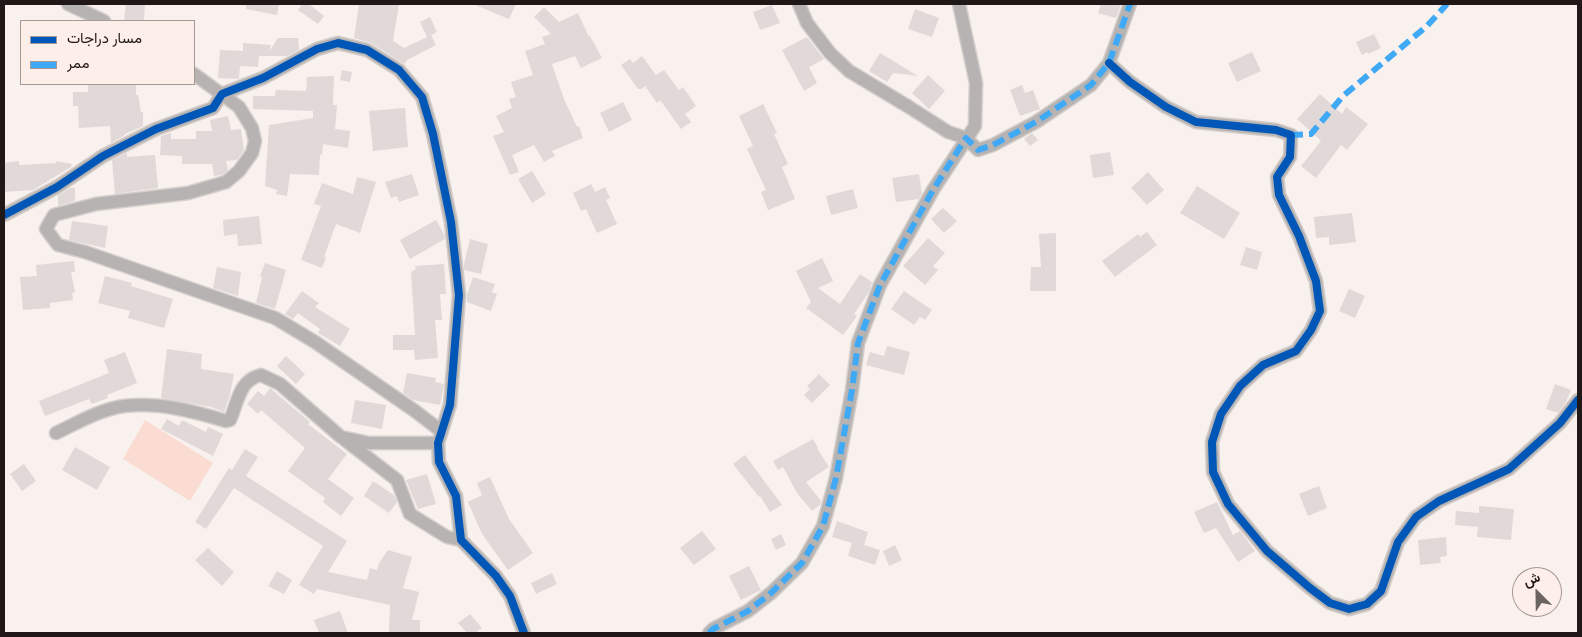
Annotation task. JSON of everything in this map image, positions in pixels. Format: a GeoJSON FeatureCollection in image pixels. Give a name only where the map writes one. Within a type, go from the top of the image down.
{"type":"FeatureCollection","features":[{"type":"Feature","properties":{"kind":"street"},"geometry":{"type":"LineString","coordinates":[[68,4],[102,20]]}},
{"type":"Feature","properties":{"kind":"street"},"geometry":{"type":"LineString","coordinates":[[799,4],[807,23],[818,38],[830,53],[849,71],[948,132],[966,138],[978,150],[993,146],[1036,122],[1091,85],[1109,63],[1130,4]]}},
{"type":"Feature","properties":{"kind":"street"},"geometry":{"type":"LineString","coordinates":[[709,633],[713,628],[748,611],[771,593],[802,563],[823,526],[836,478],[852,390],[858,343],[880,284],[933,190],[975,126],[976,83],[959,4]]}},
{"type":"Feature","properties":{"kind":"street"},"geometry":{"type":"LineString","coordinates":[[4,214],[57,187],[103,156],[156,129],[213,108],[222,94],[263,78],[317,49],[338,43],[366,50],[399,70],[422,98],[433,134],[451,222],[459,295],[450,405],[440,437],[440,462],[456,496],[461,540]]}},
{"type":"Feature","properties":{"kind":"street"},"geometry":{"type":"LineString","coordinates":[[1109,63],[1130,82],[1166,107],[1196,122],[1276,130],[1291,135],[1290,157],[1277,177],[1279,195],[1299,236],[1316,280],[1320,311],[1311,330],[1296,351],[1263,365],[1240,386],[1221,414],[1212,442],[1213,472],[1228,504],[1267,551],[1330,603],[1349,609],[1367,604],[1381,591],[1398,542],[1416,517],[1439,501],[1509,469],[1560,423],[1578,400]]}},
{"type":"Feature","properties":{"kind":"street"},"geometry":{"type":"LineString","coordinates":[[195,75],[239,107],[252,128],[255,141],[252,153],[239,171],[226,182],[188,193],[96,204],[54,215],[46,229],[58,245],[86,252],[274,318],[316,342],[415,411],[440,437]]}},
{"type":"Feature","properties":{"kind":"street"},"geometry":{"type":"LineString","coordinates":[[56,433],[104,412],[123,406],[177,408],[226,421],[230,420],[241,389],[248,380],[261,375],[280,384],[341,437],[397,480],[410,514],[447,537],[461,540],[496,576],[510,596],[524,633]]}},
{"type":"Feature","properties":{"kind":"street"},"geometry":{"type":"LineString","coordinates":[[341,437],[369,443],[440,437]]}},
{"type":"Feature","properties":{"kind":"shaded area"},"geometry":{"type":"Polygon","coordinates":[[[145,420],[213,463],[190,501],[123,459],[145,420]]]}},
{"type":"Feature","properties":{"kind":"building"},"geometry":{"type":"Polygon","coordinates":[[[126,4],[145,4],[144,20],[124,20],[126,4]]]}},
{"type":"Feature","properties":{"kind":"building"},"geometry":{"type":"Polygon","coordinates":[[[246,4],[279,4],[277,15],[246,9],[246,4]]]}},
{"type":"Feature","properties":{"kind":"building"},"geometry":{"type":"Polygon","coordinates":[[[302,4],[309,4],[324,16],[318,24],[298,10],[302,4]]]}},
{"type":"Feature","properties":{"kind":"building"},"geometry":{"type":"Polygon","coordinates":[[[359,4],[399,4],[393,41],[404,48],[427,37],[420,22],[430,17],[437,32],[431,35],[436,45],[407,60],[404,64],[371,43],[354,38],[359,4]]]}},
{"type":"Feature","properties":{"kind":"building"},"geometry":{"type":"Polygon","coordinates":[[[473,4],[516,4],[509,19],[473,4]]]}},
{"type":"Feature","properties":{"kind":"building"},"geometry":{"type":"Polygon","coordinates":[[[1101,4],[1121,4],[1116,18],[1098,13],[1101,4]]]}},
{"type":"Feature","properties":{"kind":"building"},"geometry":{"type":"Polygon","coordinates":[[[772,5],[780,23],[760,30],[753,12],[772,5]]]}},
{"type":"Feature","properties":{"kind":"building"},"geometry":{"type":"Polygon","coordinates":[[[544,7],[559,22],[578,13],[589,37],[602,58],[581,68],[575,56],[552,64],[564,99],[577,127],[579,126],[583,138],[552,151],[555,156],[544,162],[534,145],[512,155],[519,172],[510,175],[493,136],[504,132],[496,116],[512,108],[509,99],[516,97],[511,82],[533,75],[525,51],[545,44],[542,37],[551,34],[534,17],[544,7]]]}},
{"type":"Feature","properties":{"kind":"building"},"geometry":{"type":"Polygon","coordinates":[[[915,9],[939,18],[932,37],[908,29],[915,9]]]}},
{"type":"Feature","properties":{"kind":"building"},"geometry":{"type":"Polygon","coordinates":[[[1374,34],[1381,48],[1362,55],[1356,42],[1374,34]]]}},
{"type":"Feature","properties":{"kind":"building"},"geometry":{"type":"Polygon","coordinates":[[[807,37],[824,59],[809,67],[817,83],[804,91],[782,50],[807,37]]]}},
{"type":"Feature","properties":{"kind":"building"},"geometry":{"type":"Polygon","coordinates":[[[278,38],[298,38],[299,50],[287,56],[259,56],[258,67],[240,66],[238,79],[218,78],[220,50],[243,51],[243,43],[271,45],[269,52],[278,38]]]}},
{"type":"Feature","properties":{"kind":"building"},"geometry":{"type":"Polygon","coordinates":[[[1252,52],[1261,71],[1237,82],[1228,63],[1252,52]]]}},
{"type":"Feature","properties":{"kind":"building"},"geometry":{"type":"Polygon","coordinates":[[[880,53],[918,76],[893,73],[887,82],[869,71],[880,53]]]}},
{"type":"Feature","properties":{"kind":"building"},"geometry":{"type":"Polygon","coordinates":[[[642,56],[656,75],[664,70],[679,90],[683,87],[696,106],[685,114],[691,122],[681,129],[660,100],[657,103],[645,86],[642,89],[638,89],[621,65],[630,59],[633,63],[642,56]]]}},
{"type":"Feature","properties":{"kind":"building"},"geometry":{"type":"Polygon","coordinates":[[[342,70],[352,72],[350,82],[340,80],[342,70]]]}},
{"type":"Feature","properties":{"kind":"building"},"geometry":{"type":"Polygon","coordinates":[[[928,75],[945,91],[929,109],[912,93],[928,75]]]}},
{"type":"Feature","properties":{"kind":"building"},"geometry":{"type":"Polygon","coordinates":[[[334,76],[333,105],[337,105],[335,129],[350,131],[348,148],[323,144],[322,155],[320,154],[319,175],[290,174],[287,196],[276,194],[277,190],[265,186],[269,125],[313,118],[313,111],[253,109],[253,96],[275,96],[276,90],[306,91],[307,77],[334,76]]]}},
{"type":"Feature","properties":{"kind":"building"},"geometry":{"type":"Polygon","coordinates":[[[88,85],[136,85],[136,95],[138,95],[141,112],[143,112],[143,126],[111,143],[110,126],[79,128],[78,106],[73,106],[73,92],[88,92],[88,85]]]}},
{"type":"Feature","properties":{"kind":"building"},"geometry":{"type":"Polygon","coordinates":[[[1022,85],[1025,93],[1033,90],[1040,109],[1020,116],[1010,90],[1022,85]]]}},
{"type":"Feature","properties":{"kind":"building"},"geometry":{"type":"Polygon","coordinates":[[[1320,94],[1342,114],[1346,107],[1368,124],[1347,150],[1341,145],[1316,178],[1301,166],[1321,141],[1297,119],[1320,94]]]}},
{"type":"Feature","properties":{"kind":"building"},"geometry":{"type":"Polygon","coordinates":[[[623,102],[632,120],[609,132],[600,113],[623,102]]]}},
{"type":"Feature","properties":{"kind":"building"},"geometry":{"type":"Polygon","coordinates":[[[763,104],[777,133],[774,134],[788,164],[782,167],[795,199],[768,210],[761,192],[766,190],[747,149],[753,146],[739,116],[763,104]]]}},
{"type":"Feature","properties":{"kind":"building"},"geometry":{"type":"Polygon","coordinates":[[[405,108],[408,147],[373,151],[369,111],[405,108]]]}},
{"type":"Feature","properties":{"kind":"building"},"geometry":{"type":"Polygon","coordinates":[[[228,116],[231,130],[241,129],[244,150],[237,160],[226,161],[228,170],[222,175],[214,176],[212,164],[182,164],[182,156],[160,155],[161,136],[171,133],[171,139],[196,139],[196,131],[212,131],[210,120],[228,116]]]}},
{"type":"Feature","properties":{"kind":"building"},"geometry":{"type":"Polygon","coordinates":[[[1032,133],[1038,140],[1030,146],[1024,139],[1032,133]]]}},
{"type":"Feature","properties":{"kind":"building"},"geometry":{"type":"Polygon","coordinates":[[[1110,152],[1114,175],[1093,178],[1090,155],[1110,152]]]}},
{"type":"Feature","properties":{"kind":"building"},"geometry":{"type":"Polygon","coordinates":[[[127,153],[127,157],[155,155],[158,188],[115,194],[112,160],[127,153]]]}},
{"type":"Feature","properties":{"kind":"building"},"geometry":{"type":"Polygon","coordinates":[[[19,161],[19,165],[56,163],[56,161],[72,164],[71,167],[33,190],[4,192],[4,163],[19,161]]]}},
{"type":"Feature","properties":{"kind":"building"},"geometry":{"type":"Polygon","coordinates":[[[532,171],[546,194],[532,203],[518,179],[532,171]]]}},
{"type":"Feature","properties":{"kind":"building"},"geometry":{"type":"Polygon","coordinates":[[[1148,172],[1164,190],[1147,205],[1131,188],[1148,172]]]}},
{"type":"Feature","properties":{"kind":"building"},"geometry":{"type":"Polygon","coordinates":[[[412,174],[419,195],[399,202],[397,196],[391,198],[385,182],[412,174]]]}},
{"type":"Feature","properties":{"kind":"building"},"geometry":{"type":"Polygon","coordinates":[[[919,174],[922,193],[919,199],[896,202],[892,178],[919,174]]]}},
{"type":"Feature","properties":{"kind":"building"},"geometry":{"type":"Polygon","coordinates":[[[357,177],[376,182],[360,233],[336,224],[322,268],[301,260],[321,206],[314,204],[322,183],[353,194],[357,177]]]}},
{"type":"Feature","properties":{"kind":"building"},"geometry":{"type":"Polygon","coordinates":[[[591,184],[595,192],[605,187],[610,198],[606,200],[617,224],[597,233],[586,209],[581,211],[573,193],[591,184]]]}},
{"type":"Feature","properties":{"kind":"building"},"geometry":{"type":"Polygon","coordinates":[[[1197,186],[1240,213],[1224,239],[1180,213],[1197,186]]]}},
{"type":"Feature","properties":{"kind":"building"},"geometry":{"type":"Polygon","coordinates":[[[70,188],[75,188],[75,201],[58,206],[58,196],[70,188]]]}},
{"type":"Feature","properties":{"kind":"building"},"geometry":{"type":"Polygon","coordinates":[[[853,189],[858,208],[831,215],[826,196],[853,189]]]}},
{"type":"Feature","properties":{"kind":"building"},"geometry":{"type":"Polygon","coordinates":[[[943,208],[957,221],[944,233],[931,219],[943,208]]]}},
{"type":"Feature","properties":{"kind":"building"},"geometry":{"type":"Polygon","coordinates":[[[1352,213],[1356,242],[1329,245],[1329,237],[1316,238],[1314,217],[1352,213]]]}},
{"type":"Feature","properties":{"kind":"building"},"geometry":{"type":"Polygon","coordinates":[[[259,216],[262,244],[238,246],[237,234],[224,236],[223,220],[259,216]]]}},
{"type":"Feature","properties":{"kind":"building"},"geometry":{"type":"Polygon","coordinates":[[[436,220],[445,239],[410,259],[400,240],[436,220]]]}},
{"type":"Feature","properties":{"kind":"building"},"geometry":{"type":"Polygon","coordinates":[[[72,221],[108,226],[105,248],[69,240],[72,221]]]}},
{"type":"Feature","properties":{"kind":"building"},"geometry":{"type":"Polygon","coordinates":[[[1147,232],[1157,245],[1115,277],[1102,261],[1138,234],[1140,237],[1147,232]]]}},
{"type":"Feature","properties":{"kind":"building"},"geometry":{"type":"Polygon","coordinates":[[[1056,233],[1056,291],[1030,291],[1031,267],[1041,267],[1039,234],[1056,233]]]}},
{"type":"Feature","properties":{"kind":"building"},"geometry":{"type":"Polygon","coordinates":[[[928,238],[945,253],[933,266],[938,270],[925,285],[903,266],[928,238]]]}},
{"type":"Feature","properties":{"kind":"building"},"geometry":{"type":"Polygon","coordinates":[[[470,239],[488,244],[481,274],[464,270],[470,239]]]}},
{"type":"Feature","properties":{"kind":"building"},"geometry":{"type":"Polygon","coordinates":[[[1246,247],[1262,252],[1257,270],[1240,265],[1246,247]]]}},
{"type":"Feature","properties":{"kind":"building"},"geometry":{"type":"Polygon","coordinates":[[[822,258],[833,281],[818,288],[840,304],[860,274],[872,282],[869,292],[854,314],[857,316],[843,335],[806,308],[811,302],[796,271],[822,258]]]}},
{"type":"Feature","properties":{"kind":"building"},"geometry":{"type":"Polygon","coordinates":[[[74,261],[75,272],[71,272],[75,292],[72,293],[73,300],[50,303],[50,308],[23,310],[20,277],[37,276],[36,265],[74,261]]]}},
{"type":"Feature","properties":{"kind":"building"},"geometry":{"type":"Polygon","coordinates":[[[265,263],[286,270],[275,309],[256,303],[262,277],[260,276],[265,263]]]}},
{"type":"Feature","properties":{"kind":"building"},"geometry":{"type":"Polygon","coordinates":[[[444,264],[446,294],[440,294],[442,320],[435,320],[438,358],[415,360],[414,350],[393,350],[393,335],[415,335],[411,272],[416,269],[415,266],[444,264]]]}},
{"type":"Feature","properties":{"kind":"building"},"geometry":{"type":"Polygon","coordinates":[[[217,267],[241,272],[238,296],[213,288],[217,267]]]}},
{"type":"Feature","properties":{"kind":"building"},"geometry":{"type":"Polygon","coordinates":[[[105,276],[132,283],[131,286],[173,299],[164,328],[128,318],[130,311],[98,303],[105,276]]]}},
{"type":"Feature","properties":{"kind":"building"},"geometry":{"type":"Polygon","coordinates":[[[473,277],[495,284],[492,292],[497,294],[491,311],[467,302],[467,295],[473,277]]]}},
{"type":"Feature","properties":{"kind":"building"},"geometry":{"type":"Polygon","coordinates":[[[1349,289],[1365,296],[1355,318],[1339,311],[1349,289]]]}},
{"type":"Feature","properties":{"kind":"building"},"geometry":{"type":"Polygon","coordinates":[[[302,291],[319,303],[315,307],[350,329],[340,346],[318,333],[320,329],[298,313],[293,319],[285,314],[302,291]]]}},
{"type":"Feature","properties":{"kind":"building"},"geometry":{"type":"Polygon","coordinates":[[[904,291],[932,310],[925,320],[920,317],[914,325],[891,309],[904,291]]]}},
{"type":"Feature","properties":{"kind":"building"},"geometry":{"type":"Polygon","coordinates":[[[887,346],[910,352],[904,375],[866,365],[870,352],[884,356],[887,346]]]}},
{"type":"Feature","properties":{"kind":"building"},"geometry":{"type":"Polygon","coordinates":[[[167,349],[202,354],[201,369],[234,374],[224,412],[211,407],[161,398],[167,349]]]}},
{"type":"Feature","properties":{"kind":"building"},"geometry":{"type":"Polygon","coordinates":[[[125,352],[137,383],[107,395],[108,398],[92,404],[89,399],[45,416],[39,401],[109,373],[104,360],[125,352]]]}},
{"type":"Feature","properties":{"kind":"building"},"geometry":{"type":"Polygon","coordinates":[[[286,356],[305,374],[296,384],[277,366],[286,356]]]}},
{"type":"Feature","properties":{"kind":"building"},"geometry":{"type":"Polygon","coordinates":[[[407,373],[436,378],[435,382],[444,384],[440,405],[413,400],[403,393],[407,373]]]}},
{"type":"Feature","properties":{"kind":"building"},"geometry":{"type":"Polygon","coordinates":[[[819,374],[830,385],[812,403],[804,395],[810,389],[807,386],[819,374]]]}},
{"type":"Feature","properties":{"kind":"building"},"geometry":{"type":"Polygon","coordinates":[[[1555,384],[1571,390],[1566,402],[1558,413],[1546,409],[1555,384]]]}},
{"type":"Feature","properties":{"kind":"building"},"geometry":{"type":"Polygon","coordinates":[[[270,388],[310,422],[308,424],[347,454],[328,479],[354,498],[341,516],[323,502],[325,498],[288,471],[305,448],[261,410],[258,414],[247,404],[258,391],[264,396],[270,388]]]}},
{"type":"Feature","properties":{"kind":"building"},"geometry":{"type":"Polygon","coordinates":[[[355,400],[386,405],[382,429],[351,423],[355,400]]]}},
{"type":"Feature","properties":{"kind":"building"},"geometry":{"type":"Polygon","coordinates":[[[167,419],[179,426],[182,420],[206,432],[208,427],[223,434],[213,456],[161,429],[167,419]]]}},
{"type":"Feature","properties":{"kind":"building"},"geometry":{"type":"Polygon","coordinates":[[[813,439],[829,467],[806,482],[821,501],[820,505],[812,511],[797,493],[783,467],[778,470],[773,461],[813,439]]]}},
{"type":"Feature","properties":{"kind":"building"},"geometry":{"type":"Polygon","coordinates":[[[75,447],[110,467],[97,490],[62,470],[75,447]]]}},
{"type":"Feature","properties":{"kind":"building"},"geometry":{"type":"Polygon","coordinates":[[[245,449],[258,457],[246,476],[347,541],[328,572],[367,580],[370,568],[377,570],[379,563],[388,550],[412,557],[403,588],[419,592],[412,620],[420,620],[420,633],[389,633],[390,605],[317,589],[314,594],[299,585],[323,546],[234,488],[206,529],[195,522],[229,468],[232,470],[245,449]]]}},
{"type":"Feature","properties":{"kind":"building"},"geometry":{"type":"Polygon","coordinates":[[[745,455],[782,505],[770,512],[760,496],[733,464],[745,455]]]}},
{"type":"Feature","properties":{"kind":"building"},"geometry":{"type":"Polygon","coordinates":[[[24,464],[36,481],[22,491],[10,474],[24,464]]]}},
{"type":"Feature","properties":{"kind":"building"},"geometry":{"type":"Polygon","coordinates":[[[427,474],[436,504],[418,509],[406,480],[427,474]]]}},
{"type":"Feature","properties":{"kind":"building"},"geometry":{"type":"Polygon","coordinates":[[[490,477],[509,519],[533,553],[508,570],[482,534],[468,502],[482,495],[477,483],[490,477]]]}},
{"type":"Feature","properties":{"kind":"building"},"geometry":{"type":"Polygon","coordinates":[[[373,481],[394,495],[397,502],[389,513],[364,496],[373,481]]]}},
{"type":"Feature","properties":{"kind":"building"},"geometry":{"type":"Polygon","coordinates":[[[1319,486],[1327,508],[1308,516],[1299,494],[1319,486]]]}},
{"type":"Feature","properties":{"kind":"building"},"geometry":{"type":"Polygon","coordinates":[[[1217,502],[1233,535],[1240,531],[1255,551],[1238,562],[1216,528],[1204,533],[1194,512],[1217,502]]]}},
{"type":"Feature","properties":{"kind":"building"},"geometry":{"type":"Polygon","coordinates":[[[1479,506],[1514,509],[1511,540],[1477,537],[1478,527],[1455,525],[1456,511],[1479,513],[1479,506]]]}},
{"type":"Feature","properties":{"kind":"building"},"geometry":{"type":"Polygon","coordinates":[[[837,521],[868,532],[864,545],[880,550],[875,565],[848,556],[852,543],[832,537],[837,521]]]}},
{"type":"Feature","properties":{"kind":"building"},"geometry":{"type":"Polygon","coordinates":[[[702,531],[716,549],[694,565],[680,548],[702,531]]]}},
{"type":"Feature","properties":{"kind":"building"},"geometry":{"type":"Polygon","coordinates":[[[781,534],[786,545],[776,550],[771,539],[781,534]]]}},
{"type":"Feature","properties":{"kind":"building"},"geometry":{"type":"Polygon","coordinates":[[[1446,537],[1447,556],[1440,557],[1441,563],[1420,565],[1418,540],[1446,537]]]}},
{"type":"Feature","properties":{"kind":"building"},"geometry":{"type":"Polygon","coordinates":[[[895,545],[902,560],[889,566],[883,551],[895,545]]]}},
{"type":"Feature","properties":{"kind":"building"},"geometry":{"type":"Polygon","coordinates":[[[208,548],[234,572],[222,586],[195,560],[208,548]]]}},
{"type":"Feature","properties":{"kind":"building"},"geometry":{"type":"Polygon","coordinates":[[[749,566],[761,590],[741,600],[729,576],[749,566]]]}},
{"type":"Feature","properties":{"kind":"building"},"geometry":{"type":"Polygon","coordinates":[[[277,571],[292,580],[284,594],[268,586],[277,571]]]}},
{"type":"Feature","properties":{"kind":"building"},"geometry":{"type":"Polygon","coordinates":[[[552,573],[557,584],[536,594],[531,583],[552,573]]]}},
{"type":"Feature","properties":{"kind":"building"},"geometry":{"type":"Polygon","coordinates":[[[340,611],[348,633],[319,633],[314,620],[340,611]]]}},
{"type":"Feature","properties":{"kind":"building"},"geometry":{"type":"Polygon","coordinates":[[[470,614],[482,628],[475,633],[467,633],[458,623],[470,614]]]}},
{"type":"Feature","properties":{"kind":"marked path"},"geometry":{"type":"LineString","coordinates":[[709,633],[713,629],[748,611],[771,593],[802,563],[823,526],[836,478],[852,390],[858,343],[880,285],[933,190],[966,138],[978,150],[993,145],[1036,122],[1091,85],[1109,63],[1130,4]]}},
{"type":"Feature","properties":{"kind":"marked path"},"geometry":{"type":"LineString","coordinates":[[1291,135],[1311,134],[1343,96],[1427,26],[1447,4]]}},
{"type":"Feature","properties":{"kind":"cycle path"},"geometry":{"type":"LineString","coordinates":[[4,215],[57,187],[103,156],[156,129],[213,108],[222,94],[263,78],[317,49],[338,43],[367,50],[399,70],[422,97],[433,134],[451,222],[459,295],[450,405],[438,443],[439,462],[456,496],[461,540],[496,576],[510,596],[524,633]]}},
{"type":"Feature","properties":{"kind":"cycle path"},"geometry":{"type":"LineString","coordinates":[[1109,63],[1130,82],[1166,107],[1196,122],[1276,130],[1291,135],[1290,157],[1277,177],[1279,195],[1299,236],[1316,281],[1320,311],[1311,330],[1296,351],[1263,365],[1240,386],[1221,414],[1212,442],[1213,472],[1228,504],[1267,551],[1330,603],[1349,609],[1367,604],[1381,591],[1398,542],[1416,517],[1439,501],[1509,469],[1560,423],[1578,400]]}}]}
